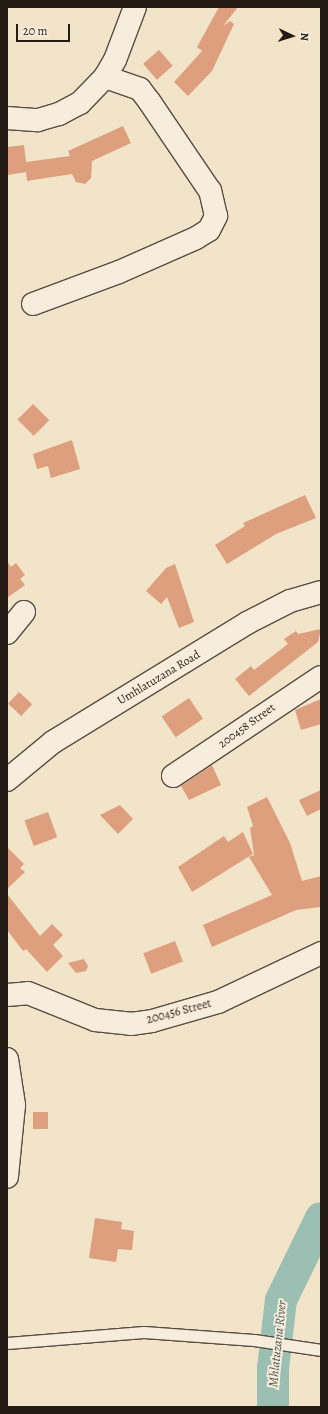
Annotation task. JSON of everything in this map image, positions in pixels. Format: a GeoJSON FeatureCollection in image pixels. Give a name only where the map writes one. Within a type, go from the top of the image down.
{"type":"FeatureCollection","features":[{"type":"Feature","properties":{"kind":"street"},"geometry":{"type":"LineString","coordinates":[[7,118],[38,120],[59,114],[80,103],[105,77],[122,46],[135,7]]}},
{"type":"Feature","properties":{"kind":"street"},"geometry":{"type":"LineString","coordinates":[[33,304],[119,272],[196,238],[209,230],[216,216],[210,191],[145,95],[140,89],[105,77]]}},
{"type":"Feature","properties":{"kind":"street","name":"Umhlatuzana Road"},"geometry":{"type":"LineString","coordinates":[[7,780],[53,742],[247,623],[290,601],[321,592]]}},
{"type":"Feature","properties":{"kind":"street"},"geometry":{"type":"LineString","coordinates":[[7,632],[24,612]]}},
{"type":"Feature","properties":{"kind":"street","name":"200458 Street"},"geometry":{"type":"LineString","coordinates":[[173,776],[321,677]]}},
{"type":"Feature","properties":{"kind":"street","name":"200456 Street"},"geometry":{"type":"LineString","coordinates":[[7,995],[28,993],[95,1020],[131,1024],[152,1021],[218,1002],[321,953]]}},
{"type":"Feature","properties":{"kind":"street"},"geometry":{"type":"LineString","coordinates":[[7,1059],[14,1105],[7,1177]]}},
{"type":"Feature","properties":{"kind":"lane"},"geometry":{"type":"LineString","coordinates":[[7,1343],[144,1332],[254,1340],[321,1350]]}},
{"type":"Feature","properties":{"kind":"building"},"geometry":{"type":"Polygon","coordinates":[[[219,7],[238,7],[223,26],[230,21],[234,24],[212,71],[188,96],[174,82],[202,51],[197,47],[219,7]]]}},
{"type":"Feature","properties":{"kind":"building"},"geometry":{"type":"Polygon","coordinates":[[[159,50],[173,66],[157,80],[143,64],[159,50]]]}},
{"type":"Feature","properties":{"kind":"building"},"geometry":{"type":"Polygon","coordinates":[[[123,126],[131,143],[92,161],[91,178],[85,184],[76,182],[72,174],[27,181],[26,172],[8,175],[7,147],[24,145],[26,162],[70,156],[68,151],[123,126]]]}},
{"type":"Feature","properties":{"kind":"building"},"geometry":{"type":"Polygon","coordinates":[[[33,404],[49,420],[34,436],[17,420],[33,404]]]}},
{"type":"Feature","properties":{"kind":"building"},"geometry":{"type":"Polygon","coordinates":[[[72,440],[80,469],[51,478],[48,466],[37,469],[33,454],[72,440]]]}},
{"type":"Feature","properties":{"kind":"building"},"geometry":{"type":"Polygon","coordinates":[[[305,495],[316,518],[276,534],[227,564],[215,545],[245,526],[243,523],[305,495]]]}},
{"type":"Feature","properties":{"kind":"building"},"geometry":{"type":"Polygon","coordinates":[[[7,561],[11,567],[16,563],[25,575],[20,579],[25,585],[7,598],[7,561]]]}},
{"type":"Feature","properties":{"kind":"building"},"geometry":{"type":"Polygon","coordinates":[[[175,564],[194,622],[179,628],[167,597],[161,604],[146,591],[166,568],[175,564]]]}},
{"type":"Feature","properties":{"kind":"building"},"geometry":{"type":"Polygon","coordinates":[[[321,629],[318,642],[249,696],[235,679],[251,666],[254,670],[288,644],[284,639],[296,631],[298,634],[321,629]]]}},
{"type":"Feature","properties":{"kind":"building"},"geometry":{"type":"Polygon","coordinates":[[[19,692],[32,704],[21,716],[8,704],[19,692]]]}},
{"type":"Feature","properties":{"kind":"building"},"geometry":{"type":"Polygon","coordinates":[[[189,698],[203,719],[176,737],[162,716],[189,698]]]}},
{"type":"Feature","properties":{"kind":"building"},"geometry":{"type":"Polygon","coordinates":[[[321,699],[321,724],[301,730],[295,710],[321,699]]]}},
{"type":"Feature","properties":{"kind":"building"},"geometry":{"type":"Polygon","coordinates":[[[212,765],[221,785],[189,800],[181,786],[212,765]]]}},
{"type":"Feature","properties":{"kind":"building"},"geometry":{"type":"Polygon","coordinates":[[[321,790],[321,809],[307,816],[299,800],[321,790]]]}},
{"type":"Feature","properties":{"kind":"building"},"geometry":{"type":"Polygon","coordinates":[[[267,797],[290,843],[302,881],[321,876],[321,907],[296,910],[212,947],[203,925],[272,895],[249,857],[254,855],[250,828],[253,826],[247,807],[267,797]]]}},
{"type":"Feature","properties":{"kind":"building"},"geometry":{"type":"Polygon","coordinates":[[[120,805],[133,819],[118,834],[100,815],[120,805]]]}},
{"type":"Feature","properties":{"kind":"building"},"geometry":{"type":"Polygon","coordinates":[[[48,812],[57,837],[34,846],[25,821],[48,812]]]}},
{"type":"Feature","properties":{"kind":"building"},"geometry":{"type":"Polygon","coordinates":[[[243,832],[253,854],[192,892],[178,867],[224,836],[228,842],[243,832]]]}},
{"type":"Feature","properties":{"kind":"building"},"geometry":{"type":"Polygon","coordinates":[[[7,847],[24,864],[20,868],[25,872],[7,889],[7,847]]]}},
{"type":"Feature","properties":{"kind":"building"},"geometry":{"type":"Polygon","coordinates":[[[7,894],[40,936],[52,924],[63,935],[53,945],[63,956],[47,972],[26,949],[23,951],[7,930],[7,894]]]}},
{"type":"Feature","properties":{"kind":"building"},"geometry":{"type":"Polygon","coordinates":[[[175,941],[183,962],[151,974],[143,953],[175,941]]]}},
{"type":"Feature","properties":{"kind":"building"},"geometry":{"type":"Polygon","coordinates":[[[84,959],[88,966],[86,971],[76,973],[68,963],[84,959]]]}},
{"type":"Feature","properties":{"kind":"building"},"geometry":{"type":"Polygon","coordinates":[[[33,1112],[48,1112],[48,1129],[33,1129],[33,1112]]]}},
{"type":"Feature","properties":{"kind":"building"},"geometry":{"type":"Polygon","coordinates":[[[95,1218],[122,1222],[121,1229],[134,1231],[132,1250],[118,1249],[116,1262],[89,1258],[95,1218]]]}},
{"type":"Feature","properties":{"kind":"waterway","name":"Mhlatuzana River"},"geometry":{"type":"LineString","coordinates":[[273,1407],[273,1368],[281,1300],[321,1218]]}}]}
